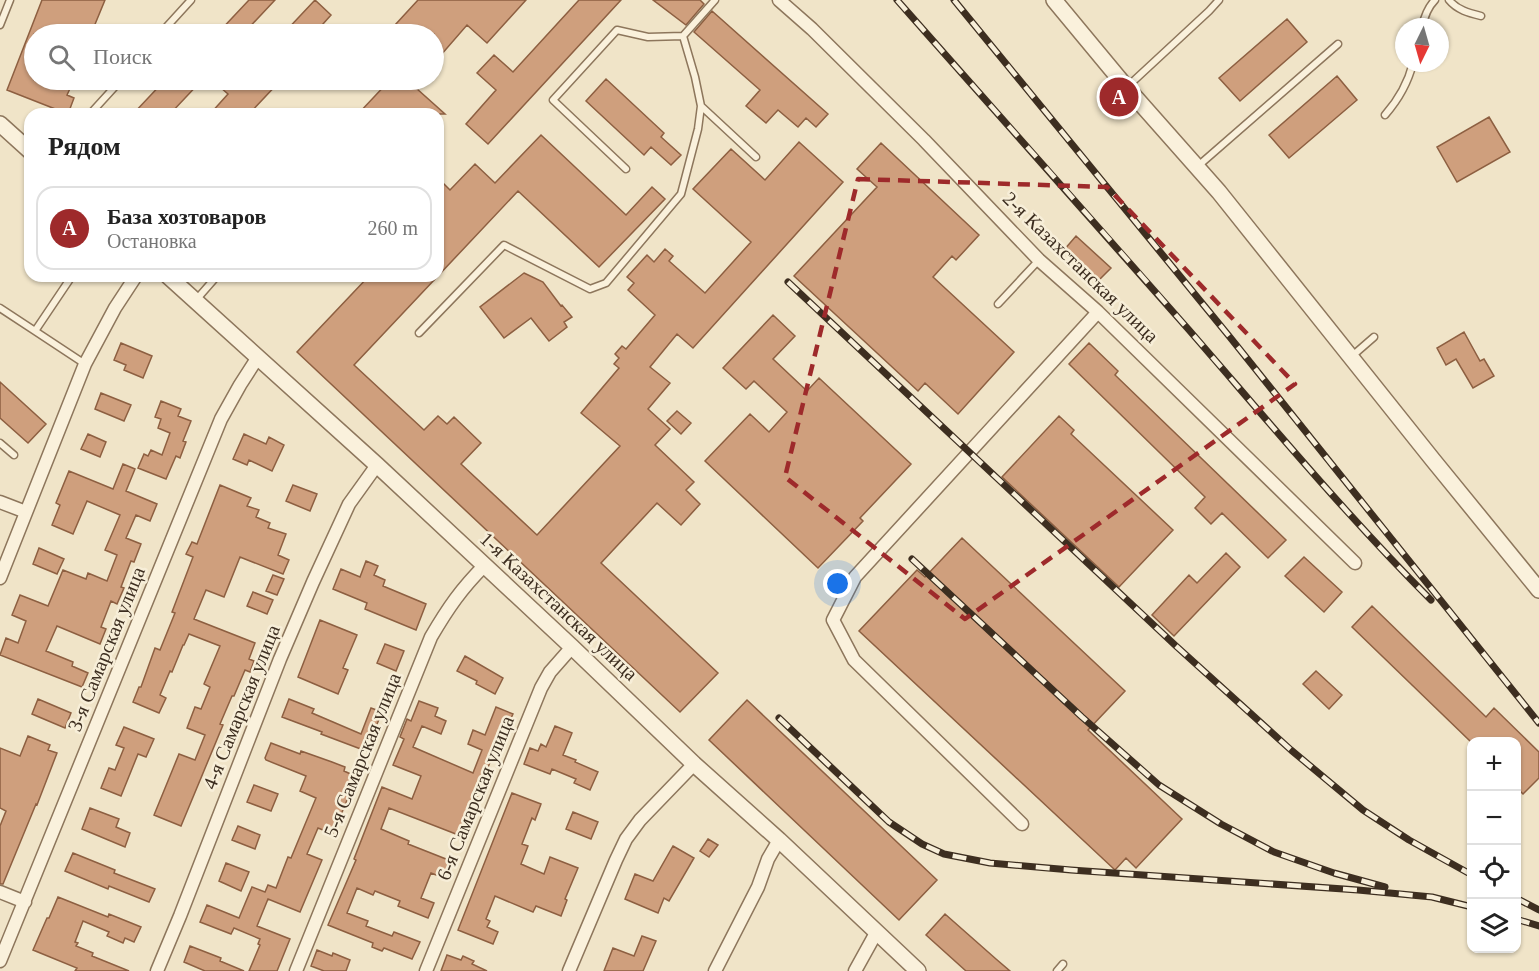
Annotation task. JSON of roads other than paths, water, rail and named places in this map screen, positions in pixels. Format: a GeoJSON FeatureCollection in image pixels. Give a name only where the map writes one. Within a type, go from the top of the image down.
{"type":"FeatureCollection","features":[{"type":"Feature","properties":{"kind":"street","name":"2-я Казахстанская улица"},"geometry":{"type":"LineString","coordinates":[[779,0],[812,29],[924,140],[1039,260],[1098,312],[1355,563]]}},
{"type":"Feature","properties":{"kind":"street"},"geometry":{"type":"LineString","coordinates":[[1054,0],[1127,88],[1219,192],[1539,590]]}},
{"type":"Feature","properties":{"kind":"street"},"geometry":{"type":"LineString","coordinates":[[0,124],[24,146]]}},
{"type":"Feature","properties":{"kind":"street"},"geometry":{"type":"LineString","coordinates":[[0,578],[85,364],[115,308],[132,282]]}},
{"type":"Feature","properties":{"kind":"street","name":"1-я Казахстанская улица"},"geometry":{"type":"LineString","coordinates":[[174,282],[485,565],[694,764],[779,840],[918,971]]}},
{"type":"Feature","properties":{"kind":"street"},"geometry":{"type":"LineString","coordinates":[[1022,824],[854,660],[833,620],[855,577],[1098,312]]}},
{"type":"Feature","properties":{"kind":"street","name":"3-я Самарская улица"},"geometry":{"type":"LineString","coordinates":[[0,961],[221,419],[258,357]]}},
{"type":"Feature","properties":{"kind":"street","name":"4-я Самарская улица"},"geometry":{"type":"LineString","coordinates":[[157,971],[309,591],[349,504],[377,465]]}},
{"type":"Feature","properties":{"kind":"street"},"geometry":{"type":"LineString","coordinates":[[0,502],[26,512]]}},
{"type":"Feature","properties":{"kind":"street","name":"5-я Самарская улица"},"geometry":{"type":"LineString","coordinates":[[296,971],[431,637],[464,586],[485,565]]}},
{"type":"Feature","properties":{"kind":"street","name":"6-я Самарская улица"},"geometry":{"type":"LineString","coordinates":[[426,971],[541,688],[550,672],[572,647]]}},
{"type":"Feature","properties":{"kind":"street"},"geometry":{"type":"LineString","coordinates":[[569,971],[626,839],[640,820],[694,764]]}},
{"type":"Feature","properties":{"kind":"street"},"geometry":{"type":"LineString","coordinates":[[715,971],[779,840]]}},
{"type":"Feature","properties":{"kind":"street"},"geometry":{"type":"LineString","coordinates":[[0,892],[24,902]]}},
{"type":"Feature","properties":{"kind":"street"},"geometry":{"type":"LineString","coordinates":[[855,971],[876,933]]}},
{"type":"Feature","properties":{"kind":"lane"},"geometry":{"type":"LineString","coordinates":[[0,25],[10,0]]}},
{"type":"Feature","properties":{"kind":"lane"},"geometry":{"type":"LineString","coordinates":[[169,24],[190,0]]}},
{"type":"Feature","properties":{"kind":"lane"},"geometry":{"type":"LineString","coordinates":[[626,169],[553,100],[616,30],[648,37],[683,36],[715,0]]}},
{"type":"Feature","properties":{"kind":"lane"},"geometry":{"type":"LineString","coordinates":[[1127,88],[1219,0]]}},
{"type":"Feature","properties":{"kind":"lane"},"geometry":{"type":"LineString","coordinates":[[1424,18],[1435,0]]}},
{"type":"Feature","properties":{"kind":"lane"},"geometry":{"type":"LineString","coordinates":[[1449,0],[1467,13],[1481,16]]}},
{"type":"Feature","properties":{"kind":"lane"},"geometry":{"type":"LineString","coordinates":[[419,333],[504,245],[590,288],[606,283],[681,194],[698,129],[700,106],[695,77],[683,36]]}},
{"type":"Feature","properties":{"kind":"lane"},"geometry":{"type":"LineString","coordinates":[[1196,167],[1338,44]]}},
{"type":"Feature","properties":{"kind":"lane"},"geometry":{"type":"LineString","coordinates":[[1385,115],[1397,100],[1411,72]]}},
{"type":"Feature","properties":{"kind":"lane"},"geometry":{"type":"LineString","coordinates":[[95,108],[112,90]]}},
{"type":"Feature","properties":{"kind":"lane"},"geometry":{"type":"LineString","coordinates":[[700,106],[756,157]]}},
{"type":"Feature","properties":{"kind":"lane"},"geometry":{"type":"LineString","coordinates":[[998,304],[1039,260]]}},
{"type":"Feature","properties":{"kind":"lane"},"geometry":{"type":"LineString","coordinates":[[35,331],[68,282]]}},
{"type":"Feature","properties":{"kind":"lane"},"geometry":{"type":"LineString","coordinates":[[195,301],[212,282]]}},
{"type":"Feature","properties":{"kind":"lane"},"geometry":{"type":"LineString","coordinates":[[0,308],[85,364]]}},
{"type":"Feature","properties":{"kind":"lane"},"geometry":{"type":"LineString","coordinates":[[1351,358],[1374,337]]}},
{"type":"Feature","properties":{"kind":"lane"},"geometry":{"type":"LineString","coordinates":[[0,443],[14,455]]}},
{"type":"Feature","properties":{"kind":"lane"},"geometry":{"type":"LineString","coordinates":[[1057,971],[1063,964]]}},
{"type":"Feature","properties":{"kind":"railway"},"geometry":{"type":"LineString","coordinates":[[897,0],[1153,288],[1338,501],[1431,600]]}},
{"type":"Feature","properties":{"kind":"railway"},"geometry":{"type":"LineString","coordinates":[[954,0],[1229,336],[1539,723]]}},
{"type":"Feature","properties":{"kind":"railway"},"geometry":{"type":"LineString","coordinates":[[788,282],[1176,646],[1291,750],[1363,810],[1409,840],[1467,872]]}},
{"type":"Feature","properties":{"kind":"railway"},"geometry":{"type":"LineString","coordinates":[[912,559],[1082,717],[1159,785],[1221,824],[1274,852],[1334,873],[1385,887]]}},
{"type":"Feature","properties":{"kind":"railway"},"geometry":{"type":"LineString","coordinates":[[779,718],[889,822],[922,844],[944,854],[990,863],[1432,897],[1467,906]]}},
{"type":"Feature","properties":{"kind":"railway"},"geometry":{"type":"LineString","coordinates":[[1518,899],[1539,910]]}},
{"type":"Feature","properties":{"kind":"railway"},"geometry":{"type":"LineString","coordinates":[[1521,921],[1539,926]]}},
{"type":"Feature","properties":{"kind":"place","name":"База хозтоваров"},"geometry":{"type":"Point","coordinates":[1119,97]}}]}
